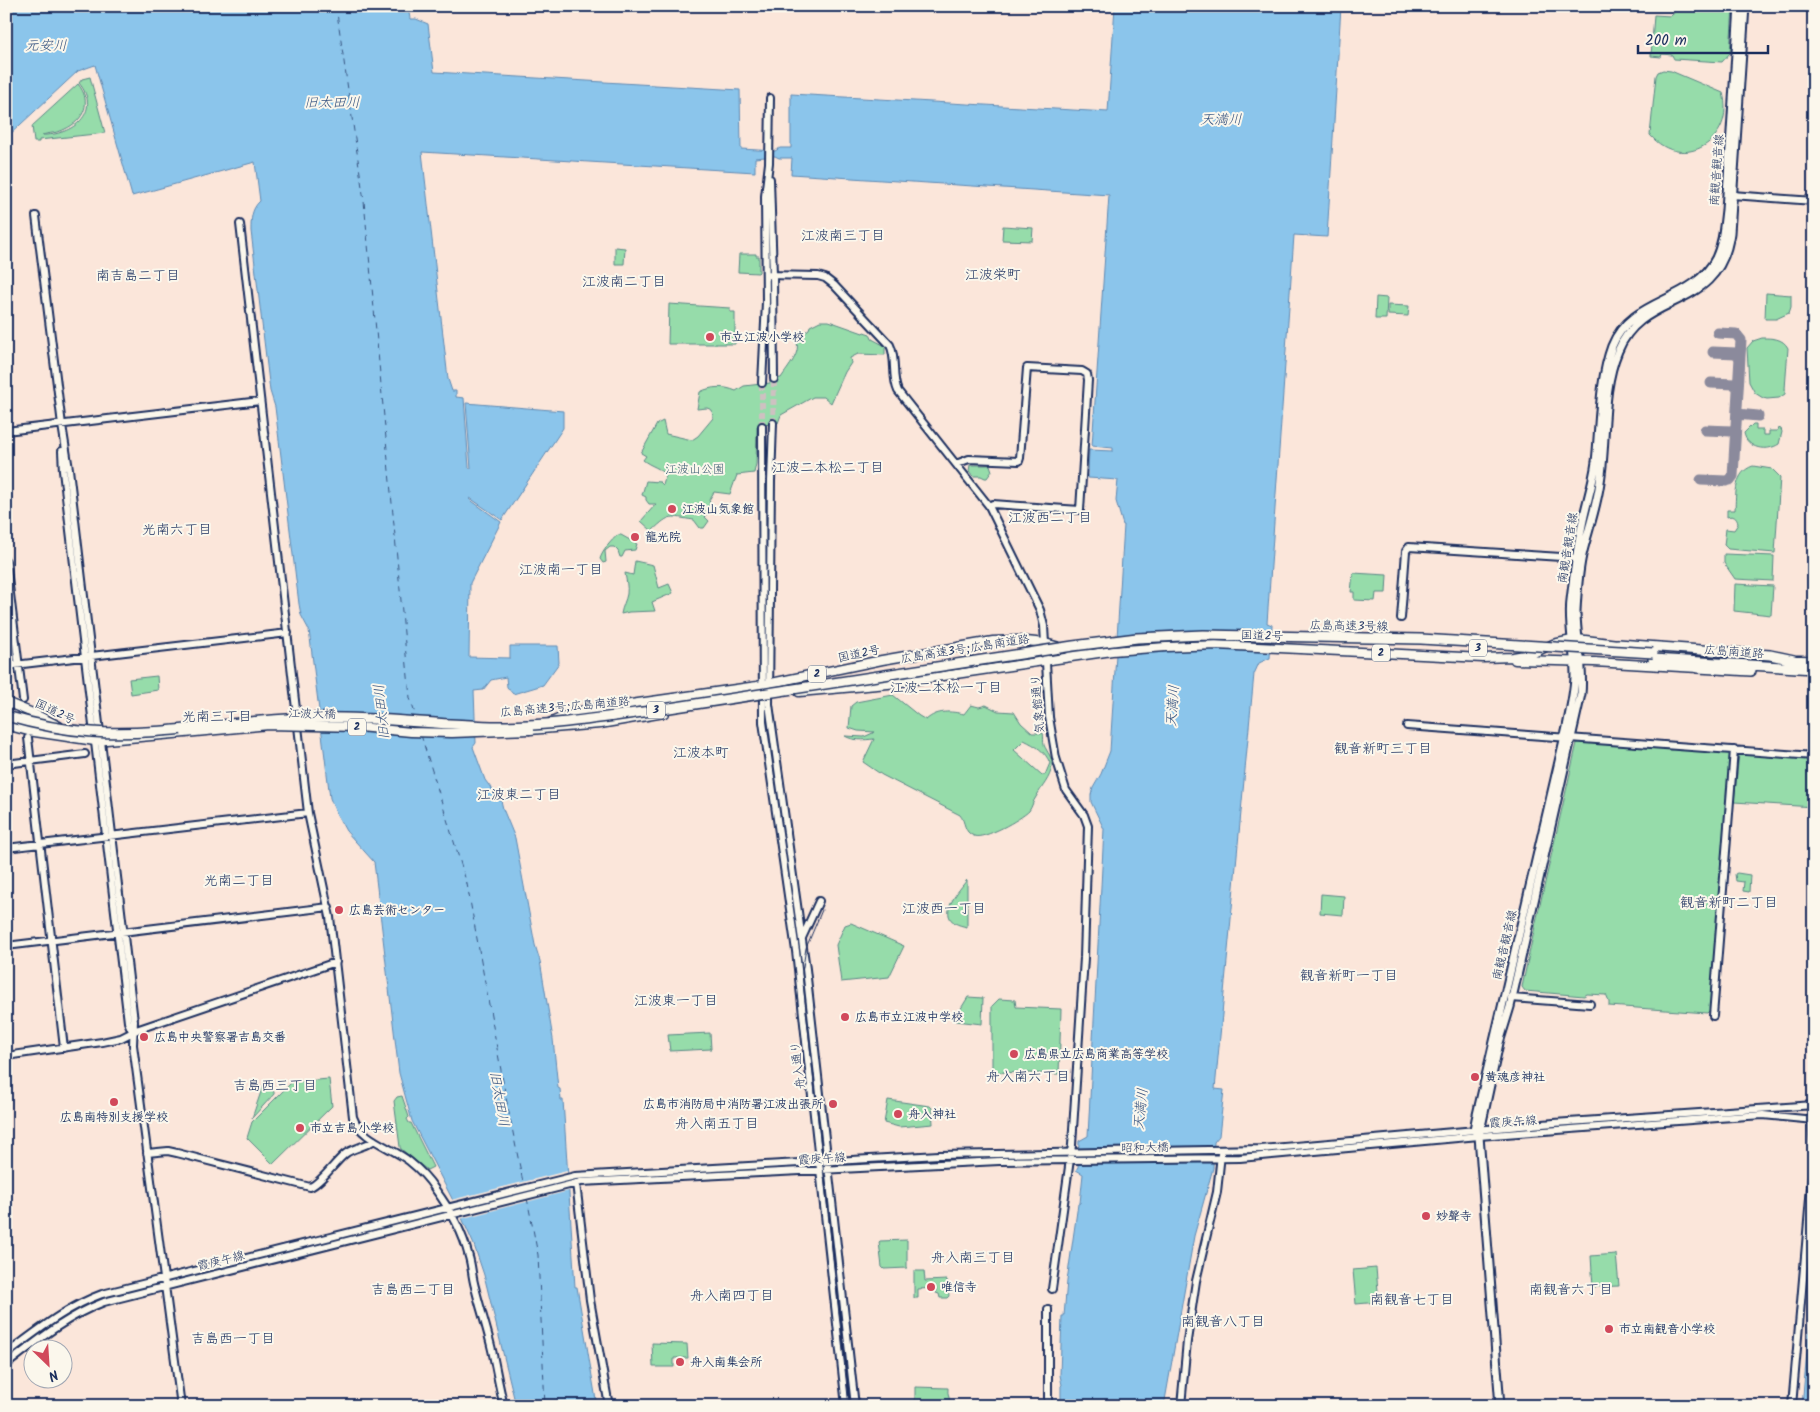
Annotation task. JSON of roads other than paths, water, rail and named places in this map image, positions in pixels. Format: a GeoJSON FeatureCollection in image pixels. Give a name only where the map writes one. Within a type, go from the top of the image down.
{"type":"FeatureCollection","features":[{"type":"Feature","properties":{"kind":"highway","name":"広島高速3号;広島南道路"},"geometry":{"type":"LineString","coordinates":[[6,716],[56,728],[92,732],[159,731],[282,719],[312,718],[346,718],[469,725],[531,724],[650,711],[1111,641],[1160,636],[1203,635],[1304,638]]}},
{"type":"Feature","properties":{"kind":"highway","name":"広島高速3号線"},"geometry":{"type":"LineString","coordinates":[[1304,638],[1465,641],[1653,656]]}},
{"type":"Feature","properties":{"kind":"highway","name":"2"},"geometry":{"type":"LineString","coordinates":[[1574,639],[1618,644]]}},
{"type":"Feature","properties":{"kind":"highway","name":"国道2号"},"geometry":{"type":"LineString","coordinates":[[1483,658],[1531,654],[1553,644],[1574,639]]}},
{"type":"Feature","properties":{"kind":"highway","name":"国道2号"},"geometry":{"type":"LineString","coordinates":[[533,729],[575,712],[765,684],[882,660],[993,641],[1017,640],[1045,643],[1070,650],[1100,653]]}},
{"type":"Feature","properties":{"kind":"highway"},"geometry":{"type":"LineString","coordinates":[[1618,644],[1770,655],[1794,660]]}},
{"type":"Feature","properties":{"kind":"highway","name":"国道2号"},"geometry":{"type":"LineString","coordinates":[[533,729],[600,724],[765,695],[888,684],[1112,651],[1216,645],[1577,662]]}},
{"type":"Feature","properties":{"kind":"highway","name":"広島南道路"},"geometry":{"type":"LineString","coordinates":[[1653,656],[1814,661]]}},
{"type":"Feature","properties":{"kind":"highway","name":"広島南道路"},"geometry":{"type":"LineString","coordinates":[[1653,656],[1814,669]]}},
{"type":"Feature","properties":{"kind":"highway","name":"2"},"geometry":{"type":"LineString","coordinates":[[1577,662],[1698,668]]}},
{"type":"Feature","properties":{"kind":"highway"},"geometry":{"type":"LineString","coordinates":[[1698,668],[1814,674]]}},
{"type":"Feature","properties":{"kind":"highway","name":"国道2号"},"geometry":{"type":"LineString","coordinates":[[6,702],[68,731],[98,741]]}},
{"type":"Feature","properties":{"kind":"highway","name":"国道2号"},"geometry":{"type":"LineString","coordinates":[[6,725],[28,734],[98,741],[185,734]]}},
{"type":"Feature","properties":{"kind":"highway","name":"江波大橋"},"geometry":{"type":"LineString","coordinates":[[185,734],[278,725],[359,727],[411,732],[452,733],[533,729]]}},
{"type":"Feature","properties":{"kind":"main road","name":"南観音観音線"},"geometry":{"type":"LineString","coordinates":[[1500,1406],[1478,1132],[1568,737],[1581,694],[1583,682],[1577,662],[1571,607],[1582,526],[1594,472],[1603,391],[1609,358],[1622,329],[1636,315],[1682,291],[1698,280],[1711,266],[1720,249],[1725,222],[1739,6]]}},
{"type":"Feature","properties":{"kind":"main road","name":"南観音観音線"},"geometry":{"type":"LineString","coordinates":[[1574,639],[1580,572],[1598,493],[1603,461],[1606,408],[1612,369],[1618,352],[1625,336],[1640,321],[1657,310],[1697,290],[1715,273],[1728,242],[1745,6]]}},
{"type":"Feature","properties":{"kind":"main road","name":"南観音観音線"},"geometry":{"type":"LineString","coordinates":[[1478,1132],[1511,998],[1568,737]]}},
{"type":"Feature","properties":{"kind":"street"},"geometry":{"type":"LineString","coordinates":[[762,383],[770,98]]}},
{"type":"Feature","properties":{"kind":"street"},"geometry":{"type":"LineString","coordinates":[[769,157],[774,275],[774,379]]}},
{"type":"Feature","properties":{"kind":"street"},"geometry":{"type":"LineString","coordinates":[[1732,195],[1814,200]]}},
{"type":"Feature","properties":{"kind":"street"},"geometry":{"type":"LineString","coordinates":[[36,216],[69,469],[88,656],[120,932],[128,1022],[132,1032],[181,1406]]}},
{"type":"Feature","properties":{"kind":"street"},"geometry":{"type":"LineString","coordinates":[[240,224],[308,813],[329,908],[353,1117],[358,1128],[374,1140],[395,1151],[420,1170],[450,1206],[470,1258],[474,1283],[492,1348],[504,1406]]}},
{"type":"Feature","properties":{"kind":"street","name":"気象館通り"},"geometry":{"type":"LineString","coordinates":[[766,275],[818,276],[825,278],[834,284],[890,345],[898,391],[989,506],[1043,617],[1049,717],[1056,758],[1066,790],[1084,815],[1088,826],[1075,1151],[1052,1289]]}},
{"type":"Feature","properties":{"kind":"street"},"geometry":{"type":"LineString","coordinates":[[956,464],[969,459],[1019,461],[1027,368],[1082,371],[1087,374],[1080,510],[993,504],[989,506]]}},
{"type":"Feature","properties":{"kind":"street"},"geometry":{"type":"LineString","coordinates":[[6,431],[260,401]]}},
{"type":"Feature","properties":{"kind":"street"},"geometry":{"type":"LineString","coordinates":[[765,684],[773,423]]}},
{"type":"Feature","properties":{"kind":"street"},"geometry":{"type":"LineString","coordinates":[[762,426],[765,695]]}},
{"type":"Feature","properties":{"kind":"street"},"geometry":{"type":"LineString","coordinates":[[1401,618],[1406,551],[1409,547],[1577,558]]}},
{"type":"Feature","properties":{"kind":"street"},"geometry":{"type":"LineString","coordinates":[[6,561],[23,700]]}},
{"type":"Feature","properties":{"kind":"street"},"geometry":{"type":"LineString","coordinates":[[6,666],[288,633]]}},
{"type":"Feature","properties":{"kind":"street","name":"舟入通り"},"geometry":{"type":"LineString","coordinates":[[765,695],[763,722],[796,951],[846,1406]]}},
{"type":"Feature","properties":{"kind":"street","name":"舟入通り"},"geometry":{"type":"LineString","coordinates":[[765,695],[771,723],[802,939],[855,1406]]}},
{"type":"Feature","properties":{"kind":"street"},"geometry":{"type":"LineString","coordinates":[[1407,726],[1814,756]]}},
{"type":"Feature","properties":{"kind":"street"},"geometry":{"type":"LineString","coordinates":[[28,734],[64,1048]]}},
{"type":"Feature","properties":{"kind":"street"},"geometry":{"type":"LineString","coordinates":[[1713,1016],[1734,750]]}},
{"type":"Feature","properties":{"kind":"street"},"geometry":{"type":"LineString","coordinates":[[6,764],[85,754]]}},
{"type":"Feature","properties":{"kind":"street"},"geometry":{"type":"LineString","coordinates":[[6,848],[308,813]]}},
{"type":"Feature","properties":{"kind":"street"},"geometry":{"type":"LineString","coordinates":[[802,939],[819,901]]}},
{"type":"Feature","properties":{"kind":"street"},"geometry":{"type":"LineString","coordinates":[[6,946],[329,908]]}},
{"type":"Feature","properties":{"kind":"street"},"geometry":{"type":"LineString","coordinates":[[6,1056],[122,1038],[139,1029],[336,962]]}},
{"type":"Feature","properties":{"kind":"street"},"geometry":{"type":"LineString","coordinates":[[1511,998],[1590,1004]]}},
{"type":"Feature","properties":{"kind":"street"},"geometry":{"type":"LineString","coordinates":[[1478,1132],[1684,1113],[1814,1104],[1814,1151],[1792,1406]]}},
{"type":"Feature","properties":{"kind":"street","name":"霞庚午線"},"geometry":{"type":"LineString","coordinates":[[1217,1158],[1315,1152],[1478,1132],[1763,1115],[1813,1119]]}},
{"type":"Feature","properties":{"kind":"street","name":"昭和大橋"},"geometry":{"type":"LineString","coordinates":[[571,1182],[581,1175],[828,1161],[938,1155],[1075,1151],[1218,1150],[1315,1145],[1478,1132]]}},
{"type":"Feature","properties":{"kind":"street"},"geometry":{"type":"LineString","coordinates":[[147,1153],[177,1153],[310,1187],[317,1184],[344,1154],[369,1144],[374,1140]]}},
{"type":"Feature","properties":{"kind":"street"},"geometry":{"type":"LineString","coordinates":[[1181,1406],[1187,1341],[1196,1281],[1217,1192],[1218,1150]]}},
{"type":"Feature","properties":{"kind":"street","name":"昭和大橋"},"geometry":{"type":"LineString","coordinates":[[1074,1160],[1217,1158]]}},
{"type":"Feature","properties":{"kind":"street","name":"霞庚午線"},"geometry":{"type":"LineString","coordinates":[[6,1365],[63,1322],[89,1307],[104,1302],[376,1235],[571,1182],[820,1171],[939,1163],[1074,1160]]}},
{"type":"Feature","properties":{"kind":"street"},"geometry":{"type":"LineString","coordinates":[[6,1354],[66,1311],[88,1299],[450,1206],[571,1182],[609,1406]]}},
{"type":"Feature","properties":{"kind":"street"},"geometry":{"type":"LineString","coordinates":[[1048,1310],[1048,1406]]}},
{"type":"Feature","properties":{"kind":"water"},"geometry":{"type":"Polygon","coordinates":[[[6,6],[408,6],[410,19],[416,19],[428,24],[434,72],[740,90],[741,149],[775,151],[780,148],[791,148],[791,94],[1108,112],[1115,6],[1341,6],[1327,237],[1294,235],[1267,623],[1272,625],[1270,658],[1259,663],[1254,674],[1215,1089],[1224,1090],[1219,1136],[1214,1142],[1213,1168],[1194,1236],[1164,1406],[1061,1406],[1062,1316],[1064,1316],[1067,1281],[1083,1174],[1076,1170],[1078,1167],[1079,1141],[1088,1136],[1104,829],[1091,802],[1091,795],[1110,751],[1124,525],[1116,501],[1118,480],[1088,478],[1089,450],[1113,451],[1113,448],[1092,446],[1109,195],[791,174],[792,158],[779,158],[775,156],[755,158],[755,172],[422,152],[448,379],[452,391],[456,391],[456,397],[464,398],[469,468],[471,468],[466,403],[563,411],[563,428],[502,520],[469,499],[501,522],[470,583],[469,657],[510,658],[510,646],[558,646],[559,663],[543,685],[513,694],[507,687],[506,677],[491,680],[483,690],[474,691],[476,743],[473,747],[485,780],[500,796],[503,809],[515,838],[535,945],[540,961],[553,1039],[558,1088],[560,1089],[561,1100],[563,1100],[575,1287],[577,1287],[597,1406],[516,1406],[484,1275],[474,1245],[412,1121],[399,1073],[374,862],[346,831],[330,798],[309,630],[301,615],[299,604],[275,407],[270,391],[251,231],[253,211],[260,201],[255,162],[132,196],[95,65],[78,71],[6,138],[6,6]]]}},
{"type":"Feature","properties":{"kind":"water"},"geometry":{"type":"Polygon","coordinates":[[[1814,1276],[1814,1406],[1802,1406],[1814,1276]]]}},
{"type":"Feature","properties":{"kind":"tunnel"},"geometry":{"type":"LineString","coordinates":[[773,423],[774,379]]}},
{"type":"Feature","properties":{"kind":"tunnel"},"geometry":{"type":"LineString","coordinates":[[762,383],[762,426]]}},
{"type":"Feature","properties":{"kind":"tram line"},"geometry":{"type":"LineString","coordinates":[[822,910],[806,948],[802,973],[849,1406]]}},
{"type":"Feature","properties":{"kind":"place","name":"市立江波小学校"},"geometry":{"type":"Point","coordinates":[710,337]}},
{"type":"Feature","properties":{"kind":"place","name":"江波山気象館"},"geometry":{"type":"Point","coordinates":[672,509]}},
{"type":"Feature","properties":{"kind":"place","name":"龍光院"},"geometry":{"type":"Point","coordinates":[635,537]}},
{"type":"Feature","properties":{"kind":"place","name":"広島芸術センター"},"geometry":{"type":"Point","coordinates":[339,910]}},
{"type":"Feature","properties":{"kind":"place","name":"広島市立江波中学校"},"geometry":{"type":"Point","coordinates":[845,1017]}},
{"type":"Feature","properties":{"kind":"place","name":"広島中央警察署吉島交番"},"geometry":{"type":"Point","coordinates":[144,1037]}},
{"type":"Feature","properties":{"kind":"place","name":"広島県立広島商業高等学校"},"geometry":{"type":"Point","coordinates":[1014,1054]}},
{"type":"Feature","properties":{"kind":"place","name":"黄魂彦神社"},"geometry":{"type":"Point","coordinates":[1475,1077]}},
{"type":"Feature","properties":{"kind":"place","name":"広島南特別支援学校"},"geometry":{"type":"Point","coordinates":[114,1102]}},
{"type":"Feature","properties":{"kind":"place","name":"広島市消防局中消防署江波出張所"},"geometry":{"type":"Point","coordinates":[833,1104]}},
{"type":"Feature","properties":{"kind":"place","name":"舟入神社"},"geometry":{"type":"Point","coordinates":[898,1114]}},
{"type":"Feature","properties":{"kind":"place","name":"市立吉島小学校"},"geometry":{"type":"Point","coordinates":[300,1128]}},
{"type":"Feature","properties":{"kind":"place","name":"妙聲寺"},"geometry":{"type":"Point","coordinates":[1426,1216]}},
{"type":"Feature","properties":{"kind":"place","name":"唯信寺"},"geometry":{"type":"Point","coordinates":[931,1287]}},
{"type":"Feature","properties":{"kind":"place","name":"市立南観音小学校"},"geometry":{"type":"Point","coordinates":[1609,1329]}},
{"type":"Feature","properties":{"kind":"place","name":"舟入南集会所"},"geometry":{"type":"Point","coordinates":[680,1362]}},
{"type":"Feature","properties":{"kind":"district","name":"江波南三丁目"},"geometry":{"type":"Point","coordinates":[843,236]}},
{"type":"Feature","properties":{"kind":"district","name":"江波栄町"},"geometry":{"type":"Point","coordinates":[993,275]}},
{"type":"Feature","properties":{"kind":"district","name":"南吉島二丁目"},"geometry":{"type":"Point","coordinates":[138,276]}},
{"type":"Feature","properties":{"kind":"district","name":"江波南二丁目"},"geometry":{"type":"Point","coordinates":[624,282]}},
{"type":"Feature","properties":{"kind":"district","name":"江波二本松二丁目"},"geometry":{"type":"Point","coordinates":[828,468]}},
{"type":"Feature","properties":{"kind":"district","name":"江波西二丁目"},"geometry":{"type":"Point","coordinates":[1050,518]}},
{"type":"Feature","properties":{"kind":"district","name":"光南六丁目"},"geometry":{"type":"Point","coordinates":[177,530]}},
{"type":"Feature","properties":{"kind":"district","name":"江波南一丁目"},"geometry":{"type":"Point","coordinates":[561,570]}},
{"type":"Feature","properties":{"kind":"district","name":"江波二本松一丁目"},"geometry":{"type":"Point","coordinates":[946,688]}},
{"type":"Feature","properties":{"kind":"district","name":"光南三丁目"},"geometry":{"type":"Point","coordinates":[217,717]}},
{"type":"Feature","properties":{"kind":"district","name":"観音新町三丁目"},"geometry":{"type":"Point","coordinates":[1383,749]}},
{"type":"Feature","properties":{"kind":"district","name":"江波本町"},"geometry":{"type":"Point","coordinates":[701,753]}},
{"type":"Feature","properties":{"kind":"district","name":"江波東二丁目"},"geometry":{"type":"Point","coordinates":[519,795]}},
{"type":"Feature","properties":{"kind":"district","name":"光南二丁目"},"geometry":{"type":"Point","coordinates":[239,881]}},
{"type":"Feature","properties":{"kind":"district","name":"観音新町二丁目"},"geometry":{"type":"Point","coordinates":[1729,903]}},
{"type":"Feature","properties":{"kind":"district","name":"江波西一丁目"},"geometry":{"type":"Point","coordinates":[944,909]}},
{"type":"Feature","properties":{"kind":"district","name":"観音新町一丁目"},"geometry":{"type":"Point","coordinates":[1349,976]}},
{"type":"Feature","properties":{"kind":"district","name":"江波東一丁目"},"geometry":{"type":"Point","coordinates":[676,1001]}},
{"type":"Feature","properties":{"kind":"district","name":"舟入南六丁目"},"geometry":{"type":"Point","coordinates":[1028,1077]}},
{"type":"Feature","properties":{"kind":"district","name":"吉島西三丁目"},"geometry":{"type":"Point","coordinates":[275,1086]}},
{"type":"Feature","properties":{"kind":"district","name":"舟入南五丁目"},"geometry":{"type":"Point","coordinates":[717,1124]}},
{"type":"Feature","properties":{"kind":"district","name":"舟入南三丁目"},"geometry":{"type":"Point","coordinates":[973,1258]}},
{"type":"Feature","properties":{"kind":"district","name":"吉島西二丁目"},"geometry":{"type":"Point","coordinates":[413,1290]}},
{"type":"Feature","properties":{"kind":"district","name":"南観音六丁目"},"geometry":{"type":"Point","coordinates":[1571,1290]}},
{"type":"Feature","properties":{"kind":"district","name":"舟入南四丁目"},"geometry":{"type":"Point","coordinates":[732,1296]}},
{"type":"Feature","properties":{"kind":"district","name":"南観音七丁目"},"geometry":{"type":"Point","coordinates":[1412,1300]}},
{"type":"Feature","properties":{"kind":"district","name":"南観音八丁目"},"geometry":{"type":"Point","coordinates":[1223,1322]}},
{"type":"Feature","properties":{"kind":"district","name":"吉島西一丁目"},"geometry":{"type":"Point","coordinates":[233,1339]}},
{"type":"Feature","properties":{"kind":"water label","name":"元安川"},"geometry":{"type":"Point","coordinates":[46,46]}},
{"type":"Feature","properties":{"kind":"water label","name":"旧太田川"},"geometry":{"type":"Point","coordinates":[332,103]}},
{"type":"Feature","properties":{"kind":"water label","name":"天満川"},"geometry":{"type":"Point","coordinates":[1221,120]}},
{"type":"Feature","properties":{"kind":"water label","name":"天満川"},"geometry":{"type":"Point","coordinates":[1173,706]}},
{"type":"Feature","properties":{"kind":"water label","name":"旧太田川"},"geometry":{"type":"Point","coordinates":[382,712]}},
{"type":"Feature","properties":{"kind":"water label","name":"旧太田川"},"geometry":{"type":"Point","coordinates":[499,1099]}},
{"type":"Feature","properties":{"kind":"water label","name":"天満川"},"geometry":{"type":"Point","coordinates":[1141,1109]}},
{"type":"Feature","properties":{"kind":"park label","name":"江波山公園"},"geometry":{"type":"Point","coordinates":[695,469]}}]}
